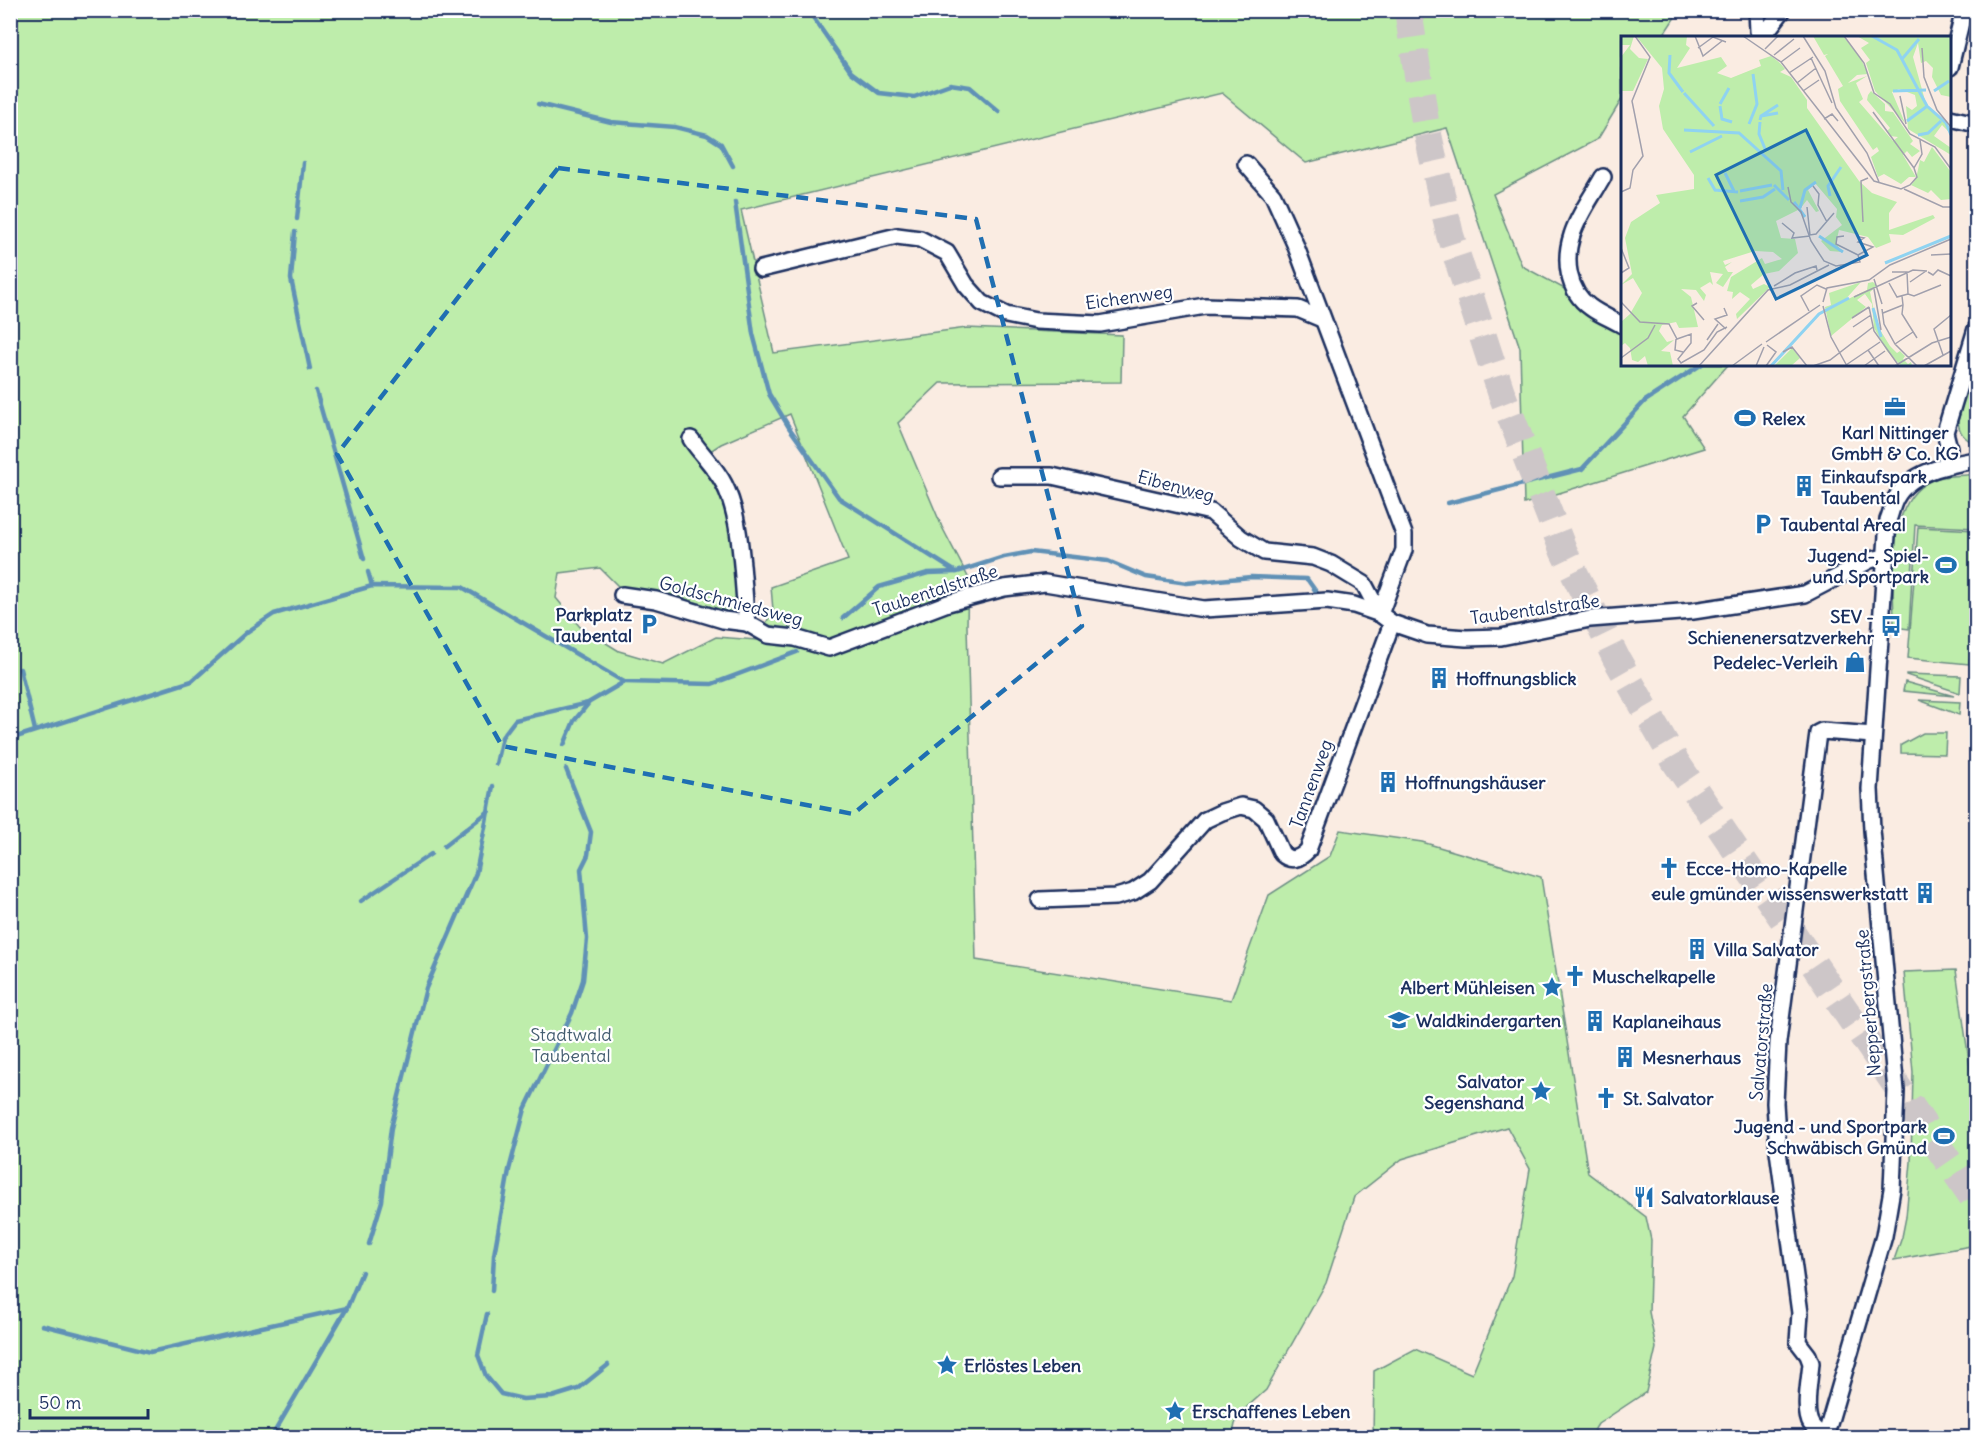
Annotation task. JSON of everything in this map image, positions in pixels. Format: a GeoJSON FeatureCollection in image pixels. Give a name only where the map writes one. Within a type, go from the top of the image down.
{"type":"FeatureCollection","features":[{"type":"Feature","properties":{"kind":"street"},"geometry":{"type":"LineString","coordinates":[[1757,10],[1757,27],[1762,33],[1767,32],[1784,10]]}},
{"type":"Feature","properties":{"kind":"street"},"geometry":{"type":"LineString","coordinates":[[1951,63],[1964,10]]}},
{"type":"Feature","properties":{"kind":"street"},"geometry":{"type":"LineString","coordinates":[[1951,117],[1977,124]]}},
{"type":"Feature","properties":{"kind":"street"},"geometry":{"type":"LineString","coordinates":[[1246,164],[1273,195],[1295,243],[1404,534],[1404,549],[1386,618]]}},
{"type":"Feature","properties":{"kind":"street"},"geometry":{"type":"LineString","coordinates":[[1603,177],[1572,234],[1568,254],[1568,273],[1575,291],[1588,307],[1621,324]]}},
{"type":"Feature","properties":{"kind":"street","name":"Eichenweg"},"geometry":{"type":"LineString","coordinates":[[761,269],[897,236],[920,239],[947,253],[966,285],[982,303],[1006,315],[1036,321],[1100,324],[1204,306],[1298,309],[1322,318]]}},
{"type":"Feature","properties":{"kind":"street"},"geometry":{"type":"LineString","coordinates":[[1945,466],[1948,448],[1945,432],[1977,329]]}},
{"type":"Feature","properties":{"kind":"street"},"geometry":{"type":"LineString","coordinates":[[691,439],[724,484],[732,504],[747,623]]}},
{"type":"Feature","properties":{"kind":"street"},"geometry":{"type":"LineString","coordinates":[[1885,557],[1888,520],[1897,497],[1914,479],[1945,466],[1975,460]]}},
{"type":"Feature","properties":{"kind":"street","name":"Eibenweg"},"geometry":{"type":"LineString","coordinates":[[999,476],[1052,476],[1211,512],[1241,538],[1264,552],[1313,557],[1331,564],[1364,584],[1386,618]]}},
{"type":"Feature","properties":{"kind":"street","name":"Taubentalstraße"},"geometry":{"type":"LineString","coordinates":[[829,648],[948,603],[1024,584],[1062,585],[1204,609],[1327,601],[1354,605],[1427,635],[1466,638],[1502,637],[1590,619],[1693,611],[1805,594],[1870,560],[1885,557]]}},
{"type":"Feature","properties":{"kind":"street","name":"Nepperbergstraße"},"geometry":{"type":"LineString","coordinates":[[1825,1437],[1884,1236],[1892,1190],[1896,1091],[1870,789],[1885,557]]}},
{"type":"Feature","properties":{"kind":"street","name":"Goldschmiedsweg"},"geometry":{"type":"LineString","coordinates":[[622,595],[656,600],[723,620],[747,623],[768,635],[795,638],[829,648]]}},
{"type":"Feature","properties":{"kind":"street","name":"Tannenweg"},"geometry":{"type":"LineString","coordinates":[[1040,900],[1116,897],[1133,892],[1150,881],[1205,820],[1241,806],[1254,809],[1266,819],[1282,854],[1297,859],[1303,856],[1308,850],[1386,618]]}},
{"type":"Feature","properties":{"kind":"street","name":"Salvatorstraße"},"geometry":{"type":"LineString","coordinates":[[1825,1437],[1809,1422],[1807,1413],[1811,1363],[1798,1342],[1800,1313],[1778,1151],[1774,1103],[1778,1042],[1818,733],[1822,731],[1874,735]]}},
{"type":"Feature","properties":{"kind":"highlighted area"},"geometry":{"type":"Polygon","coordinates":[[[558,168],[976,219],[1082,626],[853,814],[502,746],[337,454],[558,168]]]}},
{"type":"Feature","properties":{"kind":"green space","name":"Stadtwald Taubental"},"geometry":{"type":"Polygon","coordinates":[[[10,11],[1679,11],[1663,36],[1621,36],[1621,101],[1598,139],[1493,194],[1522,266],[1621,319],[1621,366],[1727,366],[1683,416],[1704,448],[1524,504],[1520,348],[1447,128],[1306,163],[1222,93],[741,210],[774,353],[967,328],[1122,335],[1121,382],[940,383],[898,423],[942,527],[968,577],[967,626],[976,960],[1231,1000],[1269,895],[1330,856],[1340,830],[1422,842],[1541,877],[1588,1173],[1646,1217],[1651,1240],[1649,1312],[1656,1348],[1646,1392],[1598,1424],[1590,1437],[1373,1437],[1374,1371],[1415,1349],[1472,1374],[1512,1276],[1530,1169],[1507,1127],[1402,1159],[1354,1197],[1326,1283],[1266,1390],[1237,1416],[1232,1437],[11,1437],[10,11]],[[790,414],[721,444],[698,459],[729,505],[746,617],[662,592],[621,589],[600,568],[560,573],[556,598],[580,627],[619,651],[663,664],[716,637],[757,640],[773,610],[771,587],[848,560],[790,414]]]}},
{"type":"Feature","properties":{"kind":"green space"},"geometry":{"type":"Polygon","coordinates":[[[1976,350],[1976,528],[1915,525],[1909,629],[1894,627],[1895,542],[1908,502],[1920,487],[1938,478],[1975,474],[1973,443],[1962,434],[1958,421],[1976,350]]]}},
{"type":"Feature","properties":{"kind":"green space","name":"Jugend-, Spiel- und Sportpark"},"geometry":{"type":"Polygon","coordinates":[[[1918,527],[1976,530],[1976,601],[1969,664],[1908,658],[1918,527]]]}},
{"type":"Feature","properties":{"kind":"green space"},"geometry":{"type":"Polygon","coordinates":[[[1906,675],[1961,676],[1960,693],[1906,675]]]}},
{"type":"Feature","properties":{"kind":"green space"},"geometry":{"type":"Polygon","coordinates":[[[1905,682],[1954,696],[1903,691],[1905,682]]]}},
{"type":"Feature","properties":{"kind":"green space"},"geometry":{"type":"Polygon","coordinates":[[[1919,700],[1960,702],[1959,715],[1919,700]]]}},
{"type":"Feature","properties":{"kind":"green space"},"geometry":{"type":"Polygon","coordinates":[[[1923,733],[1946,733],[1945,754],[1901,753],[1901,745],[1923,733]]]}},
{"type":"Feature","properties":{"kind":"green space","name":"Jugend - und Sportpark Schwäbisch Gmünd"},"geometry":{"type":"Polygon","coordinates":[[[1956,970],[1976,1110],[1976,1245],[1894,1260],[1906,1217],[1911,1162],[1913,1072],[1904,972],[1956,970]]]}},
{"type":"Feature","properties":{"kind":"waterway"},"geometry":{"type":"LineString","coordinates":[[808,10],[851,72],[879,93],[914,97],[950,84],[970,87],[999,112]]}},
{"type":"Feature","properties":{"kind":"waterway"},"geometry":{"type":"LineString","coordinates":[[538,104],[611,122],[675,127],[707,135],[721,144],[733,166]]}},
{"type":"Feature","properties":{"kind":"waterway"},"geometry":{"type":"LineString","coordinates":[[297,219],[303,163]]}},
{"type":"Feature","properties":{"kind":"waterway"},"geometry":{"type":"LineString","coordinates":[[735,202],[753,334],[769,394],[790,429],[839,498],[956,572]]}},
{"type":"Feature","properties":{"kind":"waterway"},"geometry":{"type":"LineString","coordinates":[[295,232],[291,279],[310,369]]}},
{"type":"Feature","properties":{"kind":"waterway"},"geometry":{"type":"LineString","coordinates":[[1448,503],[1582,469],[1645,401],[1699,366]]}},
{"type":"Feature","properties":{"kind":"waterway"},"geometry":{"type":"LineString","coordinates":[[316,391],[364,559]]}},
{"type":"Feature","properties":{"kind":"waterway"},"geometry":{"type":"LineString","coordinates":[[843,618],[879,587],[928,573],[957,572],[1004,557],[1031,552],[1108,561],[1146,577],[1187,583],[1251,577],[1307,579],[1317,593]]}},
{"type":"Feature","properties":{"kind":"waterway"},"geometry":{"type":"LineString","coordinates":[[368,572],[372,586]]}},
{"type":"Feature","properties":{"kind":"waterway"},"geometry":{"type":"LineString","coordinates":[[10,739],[192,681],[247,632],[274,614],[372,586],[462,587],[624,682],[712,684],[797,652]]}},
{"type":"Feature","properties":{"kind":"waterway"},"geometry":{"type":"LineString","coordinates":[[20,669],[35,730]]}},
{"type":"Feature","properties":{"kind":"waterway"},"geometry":{"type":"LineString","coordinates":[[496,764],[502,737],[515,720],[588,703],[624,682]]}},
{"type":"Feature","properties":{"kind":"waterway"},"geometry":{"type":"LineString","coordinates":[[564,745],[574,721],[588,704]]}},
{"type":"Feature","properties":{"kind":"waterway"},"geometry":{"type":"LineString","coordinates":[[492,1291],[494,1255],[509,1170],[525,1109],[572,1013],[583,980],[587,939],[581,869],[588,855],[591,832],[566,769]]}},
{"type":"Feature","properties":{"kind":"waterway"},"geometry":{"type":"LineString","coordinates":[[369,1244],[382,1201],[391,1128],[426,988],[476,873],[493,786]]}},
{"type":"Feature","properties":{"kind":"waterway"},"geometry":{"type":"LineString","coordinates":[[444,846],[489,811]]}},
{"type":"Feature","properties":{"kind":"waterway"},"geometry":{"type":"LineString","coordinates":[[361,901],[431,854]]}},
{"type":"Feature","properties":{"kind":"waterway"},"geometry":{"type":"LineString","coordinates":[[271,1438],[347,1308],[362,1272]]}},
{"type":"Feature","properties":{"kind":"waterway"},"geometry":{"type":"LineString","coordinates":[[42,1325],[150,1352],[347,1308]]}},
{"type":"Feature","properties":{"kind":"waterway"},"geometry":{"type":"LineString","coordinates":[[487,1314],[478,1355],[486,1376],[501,1394],[523,1399],[552,1397],[578,1389],[608,1365]]}},
{"type":"Feature","properties":{"kind":"tunnel"},"geometry":{"type":"LineString","coordinates":[[1408,10],[1425,121],[1450,235],[1501,392],[1564,552],[1616,658],[1675,761],[1976,1202]]}},
{"type":"Feature","properties":{"kind":"place","name":"Karl Nittinger GmbH & Co. KG"},"geometry":{"type":"Point","coordinates":[1895,407]}},
{"type":"Feature","properties":{"kind":"place","name":"Relex"},"geometry":{"type":"Point","coordinates":[1745,418]}},
{"type":"Feature","properties":{"kind":"place","name":"Einkaufspark Taubental"},"geometry":{"type":"Point","coordinates":[1804,486]}},
{"type":"Feature","properties":{"kind":"place","name":"Taubental Areal"},"geometry":{"type":"Point","coordinates":[1763,524]}},
{"type":"Feature","properties":{"kind":"place","name":"Jugend-, Spiel- und Sportpark"},"geometry":{"type":"Point","coordinates":[1946,565]}},
{"type":"Feature","properties":{"kind":"place","name":"Parkplatz Taubental"},"geometry":{"type":"Point","coordinates":[649,624]}},
{"type":"Feature","properties":{"kind":"place","name":"SEV - Schienenersatzverkehr"},"geometry":{"type":"Point","coordinates":[1891,626]}},
{"type":"Feature","properties":{"kind":"place","name":"Pedelec-Verleih"},"geometry":{"type":"Point","coordinates":[1855,662]}},
{"type":"Feature","properties":{"kind":"place","name":"Hoffnungsblick"},"geometry":{"type":"Point","coordinates":[1439,678]}},
{"type":"Feature","properties":{"kind":"place","name":"Hoffnungshäuser"},"geometry":{"type":"Point","coordinates":[1388,782]}},
{"type":"Feature","properties":{"kind":"place","name":"Ecce-Homo-Kapelle"},"geometry":{"type":"Point","coordinates":[1669,868]}},
{"type":"Feature","properties":{"kind":"place","name":"eule gmünder wissenswerkstatt"},"geometry":{"type":"Point","coordinates":[1925,893]}},
{"type":"Feature","properties":{"kind":"place","name":"Villa Salvator"},"geometry":{"type":"Point","coordinates":[1697,949]}},
{"type":"Feature","properties":{"kind":"place","name":"Muschelkapelle"},"geometry":{"type":"Point","coordinates":[1575,976]}},
{"type":"Feature","properties":{"kind":"place","name":"Albert Mühleisen"},"geometry":{"type":"Point","coordinates":[1552,987]}},
{"type":"Feature","properties":{"kind":"place","name":"Waldkindergarten"},"geometry":{"type":"Point","coordinates":[1399,1020]}},
{"type":"Feature","properties":{"kind":"place","name":"Kaplaneihaus"},"geometry":{"type":"Point","coordinates":[1595,1021]}},
{"type":"Feature","properties":{"kind":"place","name":"Mesnerhaus"},"geometry":{"type":"Point","coordinates":[1625,1057]}},
{"type":"Feature","properties":{"kind":"place","name":"Salvator Segenshand"},"geometry":{"type":"Point","coordinates":[1541,1091]}},
{"type":"Feature","properties":{"kind":"place","name":"St. Salvator"},"geometry":{"type":"Point","coordinates":[1606,1098]}},
{"type":"Feature","properties":{"kind":"place","name":"Jugend - und Sportpark Schwäbisch Gmünd"},"geometry":{"type":"Point","coordinates":[1944,1136]}},
{"type":"Feature","properties":{"kind":"place","name":"Salvatorklause"},"geometry":{"type":"Point","coordinates":[1644,1197]}},
{"type":"Feature","properties":{"kind":"place","name":"Erlöstes Leben"},"geometry":{"type":"Point","coordinates":[947,1365]}},
{"type":"Feature","properties":{"kind":"place","name":"Erschaffenes Leben"},"geometry":{"type":"Point","coordinates":[1175,1411]}}]}
